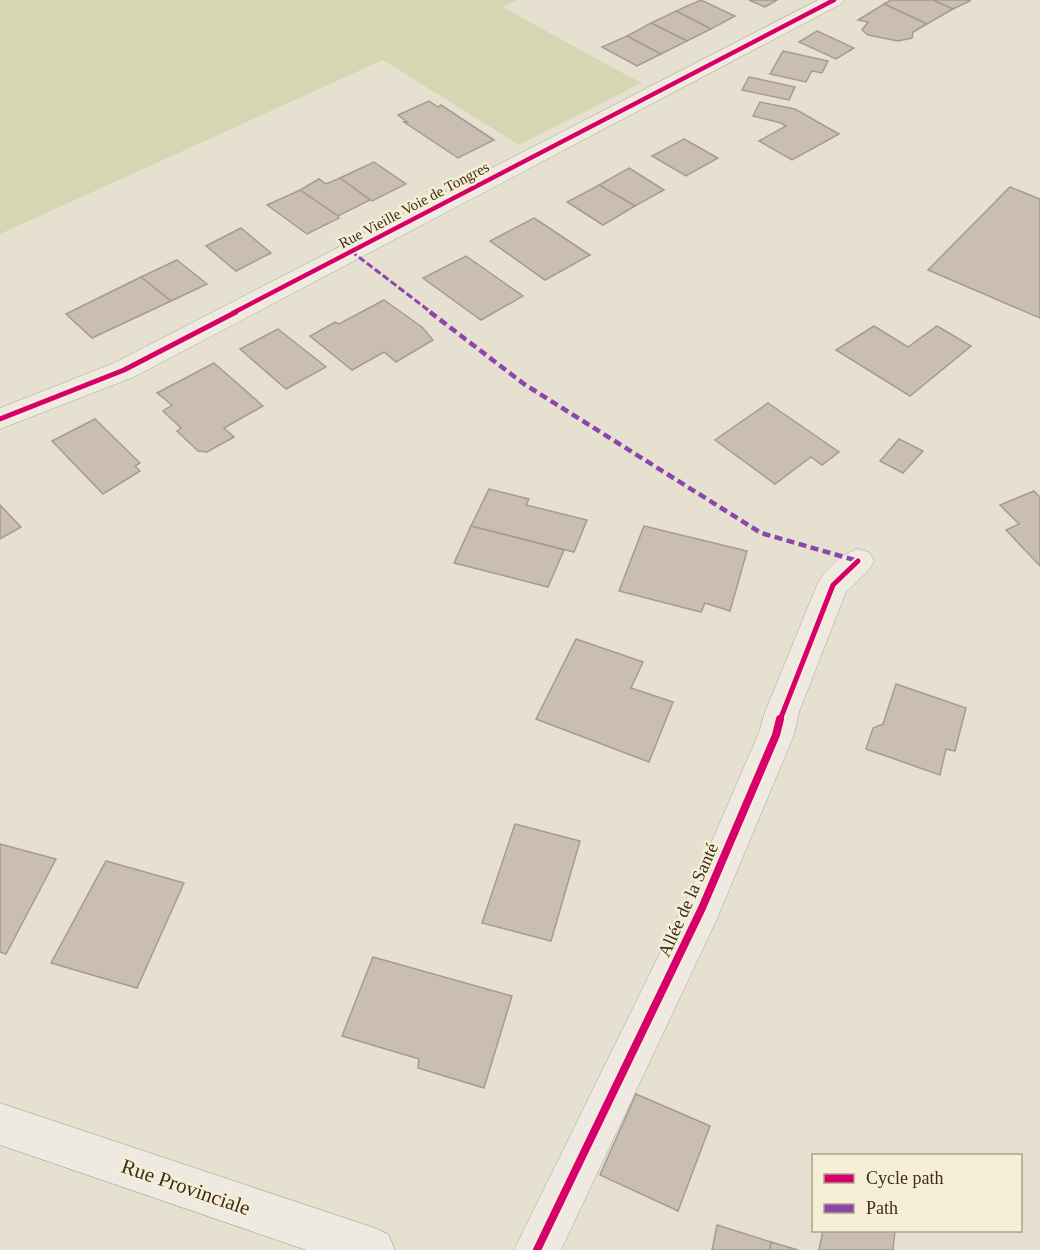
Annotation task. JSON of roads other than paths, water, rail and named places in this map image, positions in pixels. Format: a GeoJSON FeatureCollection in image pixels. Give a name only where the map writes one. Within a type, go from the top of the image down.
{"type":"FeatureCollection","features":[{"type":"Feature","properties":{"kind":"street","name":"Rue Vieille Voie de Tongres"},"geometry":{"type":"LineString","coordinates":[[0,419],[124,370],[834,0]]}},
{"type":"Feature","properties":{"kind":"street","name":"Allée de la Santé"},"geometry":{"type":"LineString","coordinates":[[537,1250],[702,908],[776,735],[782,712],[833,585],[858,561]]}},
{"type":"Feature","properties":{"kind":"street","name":"Rue Provinciale"},"geometry":{"type":"LineString","coordinates":[[0,1124],[372,1250]]}}]}
